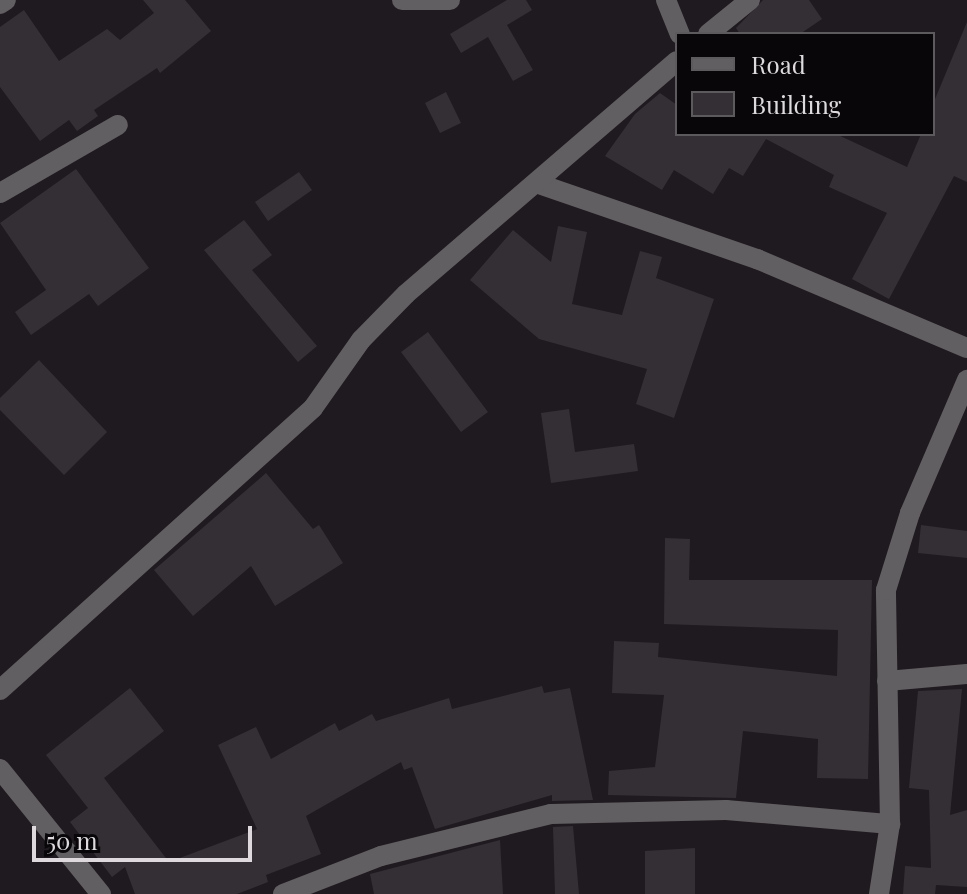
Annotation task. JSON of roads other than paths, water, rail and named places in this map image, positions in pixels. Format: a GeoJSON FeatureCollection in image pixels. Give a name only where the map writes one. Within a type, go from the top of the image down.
{"type":"FeatureCollection","features":[{"type":"Feature","properties":{"kind":"street"},"geometry":{"type":"LineString","coordinates":[[0,4],[6,0]]}},
{"type":"Feature","properties":{"kind":"street"},"geometry":{"type":"LineString","coordinates":[[402,0],[450,0]]}},
{"type":"Feature","properties":{"kind":"street"},"geometry":{"type":"LineString","coordinates":[[666,0],[679,32]]}},
{"type":"Feature","properties":{"kind":"street"},"geometry":{"type":"LineString","coordinates":[[710,32],[750,0]]}},
{"type":"Feature","properties":{"kind":"street"},"geometry":{"type":"LineString","coordinates":[[0,690],[313,408],[361,340],[406,294],[539,184],[675,63]]}},
{"type":"Feature","properties":{"kind":"street"},"geometry":{"type":"LineString","coordinates":[[0,193],[118,125]]}},
{"type":"Feature","properties":{"kind":"street"},"geometry":{"type":"LineString","coordinates":[[539,184],[757,259],[967,348]]}},
{"type":"Feature","properties":{"kind":"street"},"geometry":{"type":"LineString","coordinates":[[879,894],[890,824],[886,590],[910,513],[967,380]]}},
{"type":"Feature","properties":{"kind":"street"},"geometry":{"type":"LineString","coordinates":[[887,681],[967,674]]}},
{"type":"Feature","properties":{"kind":"street"},"geometry":{"type":"LineString","coordinates":[[0,769],[101,894]]}},
{"type":"Feature","properties":{"kind":"street"},"geometry":{"type":"LineString","coordinates":[[283,894],[381,856],[551,814],[726,810],[890,824]]}}]}
